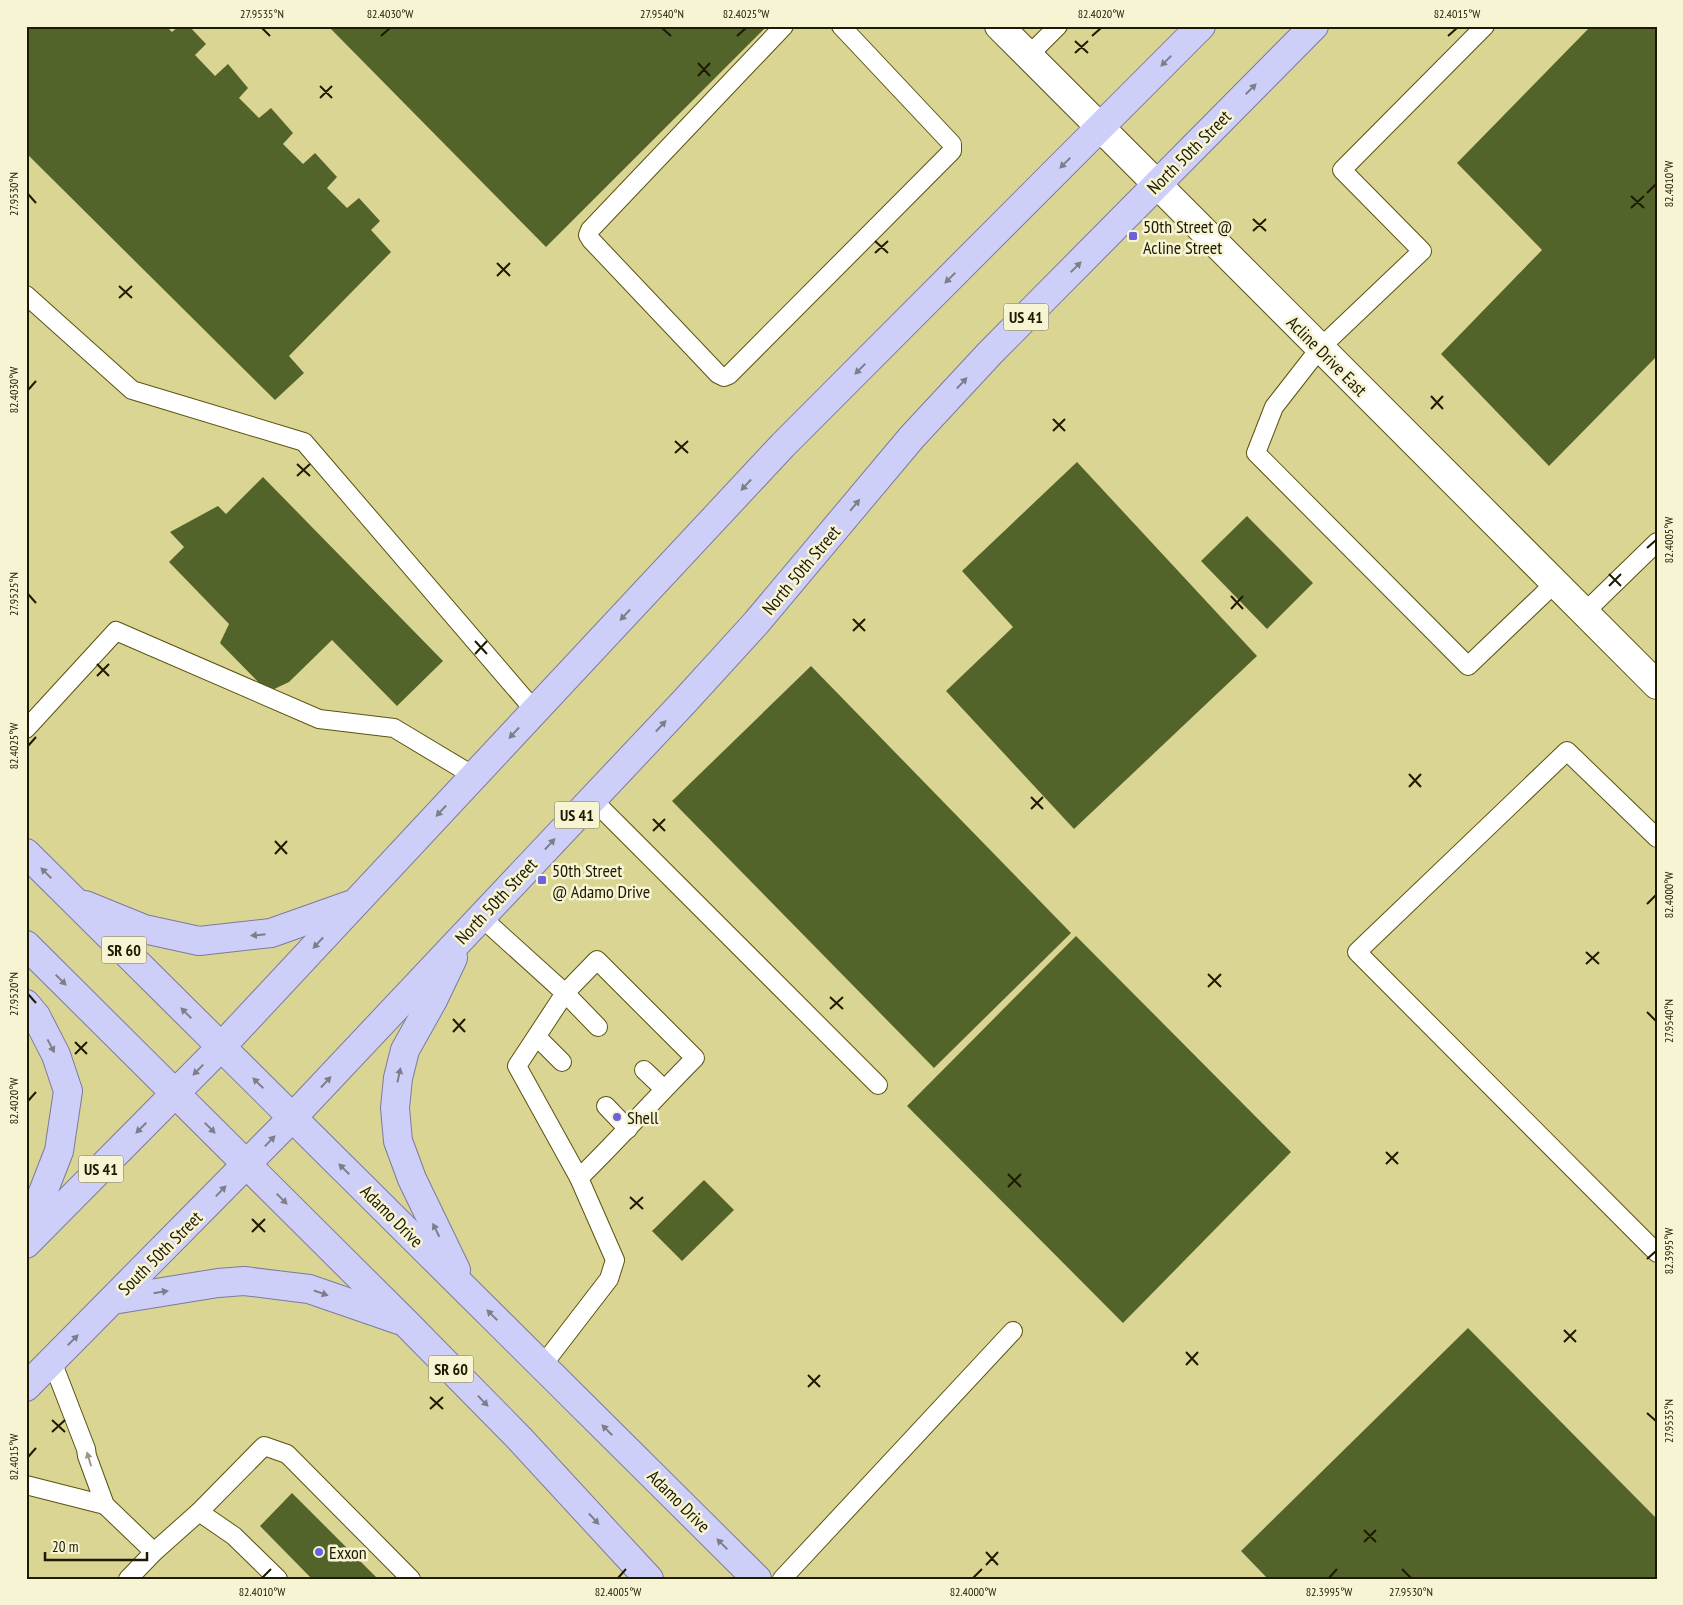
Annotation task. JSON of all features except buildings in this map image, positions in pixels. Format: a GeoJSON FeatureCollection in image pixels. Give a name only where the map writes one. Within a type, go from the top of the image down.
{"type":"FeatureCollection","features":[{"type":"Feature","properties":{"kind":"main road","name":"US 41"},"geometry":{"type":"LineString","coordinates":[[26,1244],[221,1047],[784,445],[1200,26]]}},
{"type":"Feature","properties":{"kind":"main road","name":"North 50th Street"},"geometry":{"type":"LineString","coordinates":[[292,1118],[756,623],[912,437],[990,353],[1314,26]]}},
{"type":"Feature","properties":{"kind":"main road","name":"Adamo Drive"},"geometry":{"type":"LineString","coordinates":[[26,854],[757,1579]]}},
{"type":"Feature","properties":{"kind":"main road"},"geometry":{"type":"LineString","coordinates":[[74,901],[144,929],[199,941],[271,933],[354,904]]}},
{"type":"Feature","properties":{"kind":"main road"},"geometry":{"type":"LineString","coordinates":[[465,1289],[412,1179],[398,1141],[395,1108],[398,1078],[405,1050],[473,925]]}},
{"type":"Feature","properties":{"kind":"main road","name":"SR 60"},"geometry":{"type":"LineString","coordinates":[[26,945],[406,1323],[519,1438],[649,1579]]}},
{"type":"Feature","properties":{"kind":"main road"},"geometry":{"type":"LineString","coordinates":[[26,1004],[36,1016],[56,1055],[68,1091],[59,1151],[26,1236]]}},
{"type":"Feature","properties":{"kind":"main road","name":"South 50th Street"},"geometry":{"type":"LineString","coordinates":[[26,1387],[292,1118]]}},
{"type":"Feature","properties":{"kind":"main road"},"geometry":{"type":"LineString","coordinates":[[113,1300],[218,1283],[244,1281],[309,1289],[406,1323]]}},
{"type":"Feature","properties":{"kind":"street","name":"Acline Drive East"},"geometry":{"type":"LineString","coordinates":[[998,26],[1657,685]]}},
{"type":"Feature","properties":{"kind":"lane"},"geometry":{"type":"LineString","coordinates":[[784,26],[590,230],[588,235],[711,367],[724,377],[952,151],[952,144],[841,26]]}},
{"type":"Feature","properties":{"kind":"lane"},"geometry":{"type":"LineString","coordinates":[[1028,56],[1058,26]]}},
{"type":"Feature","properties":{"kind":"lane"},"geometry":{"type":"LineString","coordinates":[[1485,26],[1342,170],[1422,251],[1320,348],[1274,407],[1256,453],[1468,666],[1555,583]]}},
{"type":"Feature","properties":{"kind":"lane"},"geometry":{"type":"LineString","coordinates":[[26,295],[132,390],[304,442],[535,711]]}},
{"type":"Feature","properties":{"kind":"lane"},"geometry":{"type":"LineString","coordinates":[[1584,612],[1657,542]]}},
{"type":"Feature","properties":{"kind":"lane"},"geometry":{"type":"LineString","coordinates":[[26,728],[116,632],[319,719],[394,728],[474,776]]}},
{"type":"Feature","properties":{"kind":"lane"},"geometry":{"type":"LineString","coordinates":[[1657,838],[1568,751],[1357,952],[1657,1253]]}},
{"type":"Feature","properties":{"kind":"lane"},"geometry":{"type":"LineString","coordinates":[[592,800],[878,1085]]}},
{"type":"Feature","properties":{"kind":"lane"},"geometry":{"type":"LineString","coordinates":[[473,925],[565,994],[598,1027]]}},
{"type":"Feature","properties":{"kind":"lane"},"geometry":{"type":"LineString","coordinates":[[542,1366],[609,1279],[615,1260],[579,1178],[517,1066],[565,994],[597,960],[695,1058],[579,1178]]}},
{"type":"Feature","properties":{"kind":"lane"},"geometry":{"type":"LineString","coordinates":[[537,1036],[562,1062]]}},
{"type":"Feature","properties":{"kind":"lane"},"geometry":{"type":"LineString","coordinates":[[644,1070],[664,1089]]}},
{"type":"Feature","properties":{"kind":"lane"},"geometry":{"type":"LineString","coordinates":[[606,1106],[628,1129]]}},
{"type":"Feature","properties":{"kind":"lane"},"geometry":{"type":"LineString","coordinates":[[782,1579],[1013,1331]]}},
{"type":"Feature","properties":{"kind":"lane"},"geometry":{"type":"LineString","coordinates":[[52,1360],[105,1505],[154,1552]]}},
{"type":"Feature","properties":{"kind":"lane"},"geometry":{"type":"LineString","coordinates":[[128,1579],[154,1552],[199,1512],[264,1446],[287,1454],[411,1579]]}},
{"type":"Feature","properties":{"kind":"lane"},"geometry":{"type":"LineString","coordinates":[[26,1485],[105,1505]]}},
{"type":"Feature","properties":{"kind":"lane"},"geometry":{"type":"LineString","coordinates":[[199,1512],[234,1536],[278,1579]]}},
{"type":"Feature","properties":{"kind":"place","name":"50th Street @ Acline Street"},"geometry":{"type":"Point","coordinates":[1133,236]}},
{"type":"Feature","properties":{"kind":"place","name":"50th Street @ Adamo Drive"},"geometry":{"type":"Point","coordinates":[542,880]}},
{"type":"Feature","properties":{"kind":"place","name":"Shell"},"geometry":{"type":"Point","coordinates":[617,1117]}},
{"type":"Feature","properties":{"kind":"place","name":"Exxon"},"geometry":{"type":"Point","coordinates":[319,1552]}}]}
